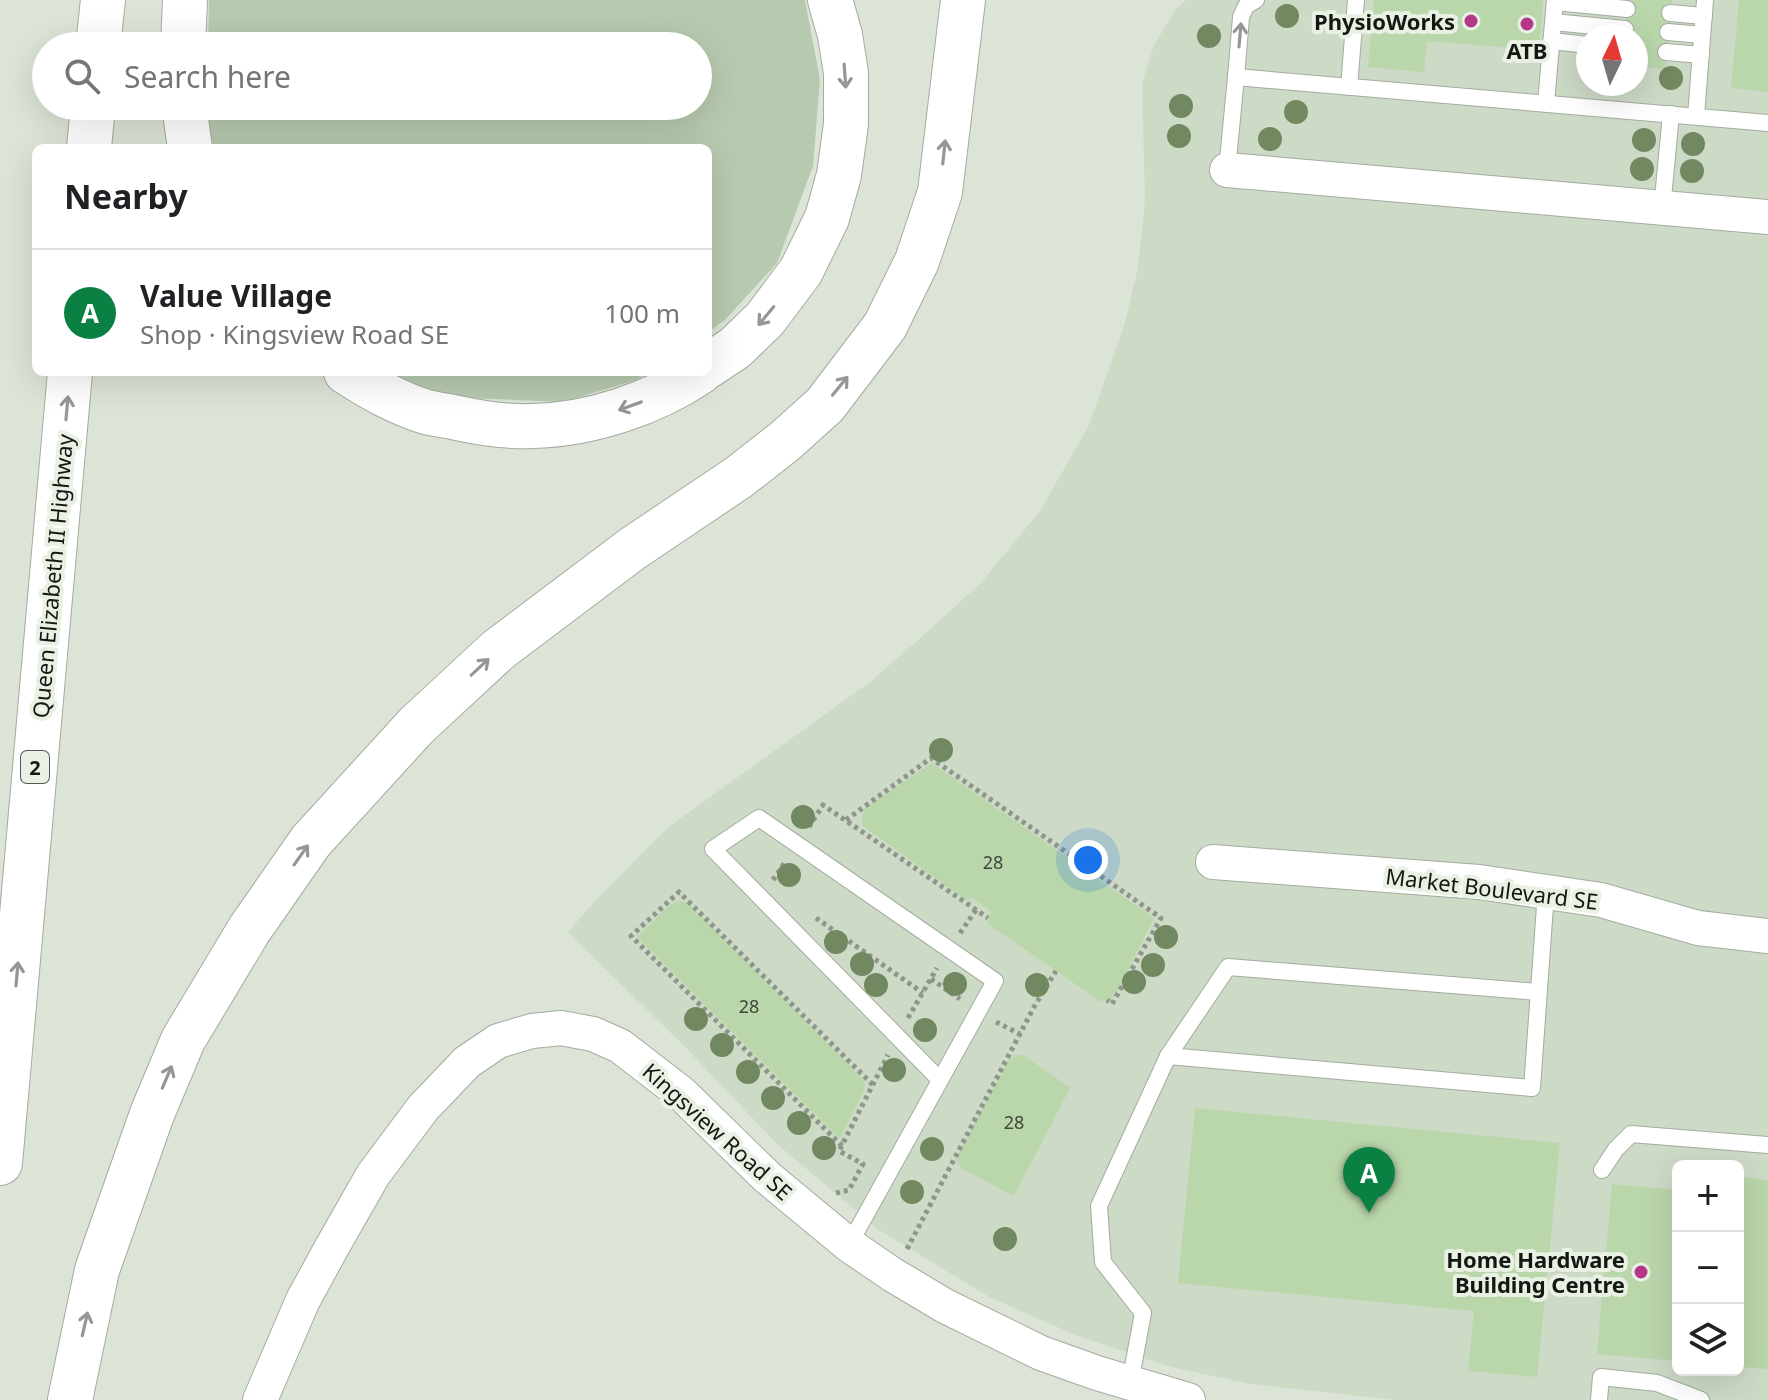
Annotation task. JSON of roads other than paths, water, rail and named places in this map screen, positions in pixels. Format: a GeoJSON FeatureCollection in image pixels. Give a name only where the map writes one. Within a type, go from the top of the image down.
{"type":"FeatureCollection","features":[{"type":"Feature","properties":{"kind":"highway"},"geometry":{"type":"LineString","coordinates":[[100,32],[103,0]]}},
{"type":"Feature","properties":{"kind":"highway"},"geometry":{"type":"LineString","coordinates":[[184,32],[185,0]]}},
{"type":"Feature","properties":{"kind":"highway"},"geometry":{"type":"LineString","coordinates":[[712,363],[735,348],[765,319],[801,271],[827,218],[839,175],[846,124],[846,73],[830,0]]}},
{"type":"Feature","properties":{"kind":"highway"},"geometry":{"type":"LineString","coordinates":[[937,0],[953,78]]}},
{"type":"Feature","properties":{"kind":"highway"},"geometry":{"type":"LineString","coordinates":[[70,1400],[97,1270],[152,1114],[183,1040],[249,930],[311,841],[416,726],[498,650],[632,549],[739,477],[785,441],[825,405],[885,326],[917,261],[940,192],[963,0]]}},
{"type":"Feature","properties":{"kind":"highway"},"geometry":{"type":"LineString","coordinates":[[89,144],[92,120]]}},
{"type":"Feature","properties":{"kind":"highway"},"geometry":{"type":"LineString","coordinates":[[186,120],[189,144]]}},
{"type":"Feature","properties":{"kind":"highway","name":"Queen Elizabeth II Highway"},"geometry":{"type":"LineString","coordinates":[[0,1163],[70,376]]}},
{"type":"Feature","properties":{"kind":"highway"},"geometry":{"type":"LineString","coordinates":[[352,376],[375,391],[424,411],[479,423],[533,426],[589,419],[633,406],[694,376]]}},
{"type":"Feature","properties":{"kind":"street"},"geometry":{"type":"LineString","coordinates":[[1227,170],[1768,217]]}},
{"type":"Feature","properties":{"kind":"street","name":"Market Boulevard SE"},"geometry":{"type":"LineString","coordinates":[[1213,862],[1479,882],[1601,900],[1698,928],[1768,936]]}},
{"type":"Feature","properties":{"kind":"street","name":"Kingsview Road SE"},"geometry":{"type":"LineString","coordinates":[[260,1400],[303,1300],[373,1175],[423,1108],[467,1062],[498,1041],[532,1031],[561,1028],[593,1034],[620,1046],[681,1093],[767,1177],[849,1245],[945,1306],[1041,1353],[1188,1400]]}},
{"type":"Feature","properties":{"kind":"lane"},"geometry":{"type":"LineString","coordinates":[[1227,170],[1241,17],[1246,6],[1256,0]]}},
{"type":"Feature","properties":{"kind":"lane"},"geometry":{"type":"LineString","coordinates":[[1349,87],[1356,0]]}},
{"type":"Feature","properties":{"kind":"lane"},"geometry":{"type":"LineString","coordinates":[[1546,103],[1555,1],[1627,9]]}},
{"type":"Feature","properties":{"kind":"lane"},"geometry":{"type":"LineString","coordinates":[[1670,13],[1705,8],[1696,116]]}},
{"type":"Feature","properties":{"kind":"lane"},"geometry":{"type":"LineString","coordinates":[[1553,22],[1576,24]]}},
{"type":"Feature","properties":{"kind":"lane"},"geometry":{"type":"LineString","coordinates":[[1668,32],[1702,35]]}},
{"type":"Feature","properties":{"kind":"lane"},"geometry":{"type":"LineString","coordinates":[[1551,41],[1576,44]]}},
{"type":"Feature","properties":{"kind":"lane"},"geometry":{"type":"LineString","coordinates":[[1666,52],[1701,55]]}},
{"type":"Feature","properties":{"kind":"lane"},"geometry":{"type":"LineString","coordinates":[[1236,77],[1768,123]]}},
{"type":"Feature","properties":{"kind":"lane"},"geometry":{"type":"LineString","coordinates":[[1662,209],[1671,114]]}},
{"type":"Feature","properties":{"kind":"lane"},"geometry":{"type":"LineString","coordinates":[[849,1245],[995,981],[759,818],[713,849],[940,1080]]}},
{"type":"Feature","properties":{"kind":"lane"},"geometry":{"type":"LineString","coordinates":[[1168,1056],[1532,1088],[1546,892]]}},
{"type":"Feature","properties":{"kind":"lane"},"geometry":{"type":"LineString","coordinates":[[1130,1383],[1143,1313],[1103,1262],[1099,1206],[1168,1056],[1228,967],[1538,992]]}},
{"type":"Feature","properties":{"kind":"lane"},"geometry":{"type":"LineString","coordinates":[[1602,1170],[1631,1134],[1768,1145]]}},
{"type":"Feature","properties":{"kind":"lane"},"geometry":{"type":"LineString","coordinates":[[1599,1400],[1601,1377],[1657,1383],[1701,1400]]}},
{"type":"Feature","properties":{"kind":"place","name":"PhysioWorks"},"geometry":{"type":"Point","coordinates":[1471,21]}},
{"type":"Feature","properties":{"kind":"place","name":"ATB"},"geometry":{"type":"Point","coordinates":[1527,24]}},
{"type":"Feature","properties":{"kind":"place","name":"Value Village"},"geometry":{"type":"Point","coordinates":[1369,1213]}},
{"type":"Feature","properties":{"kind":"place","name":"Home Hardware Building Centre"},"geometry":{"type":"Point","coordinates":[1641,1272]}}]}
